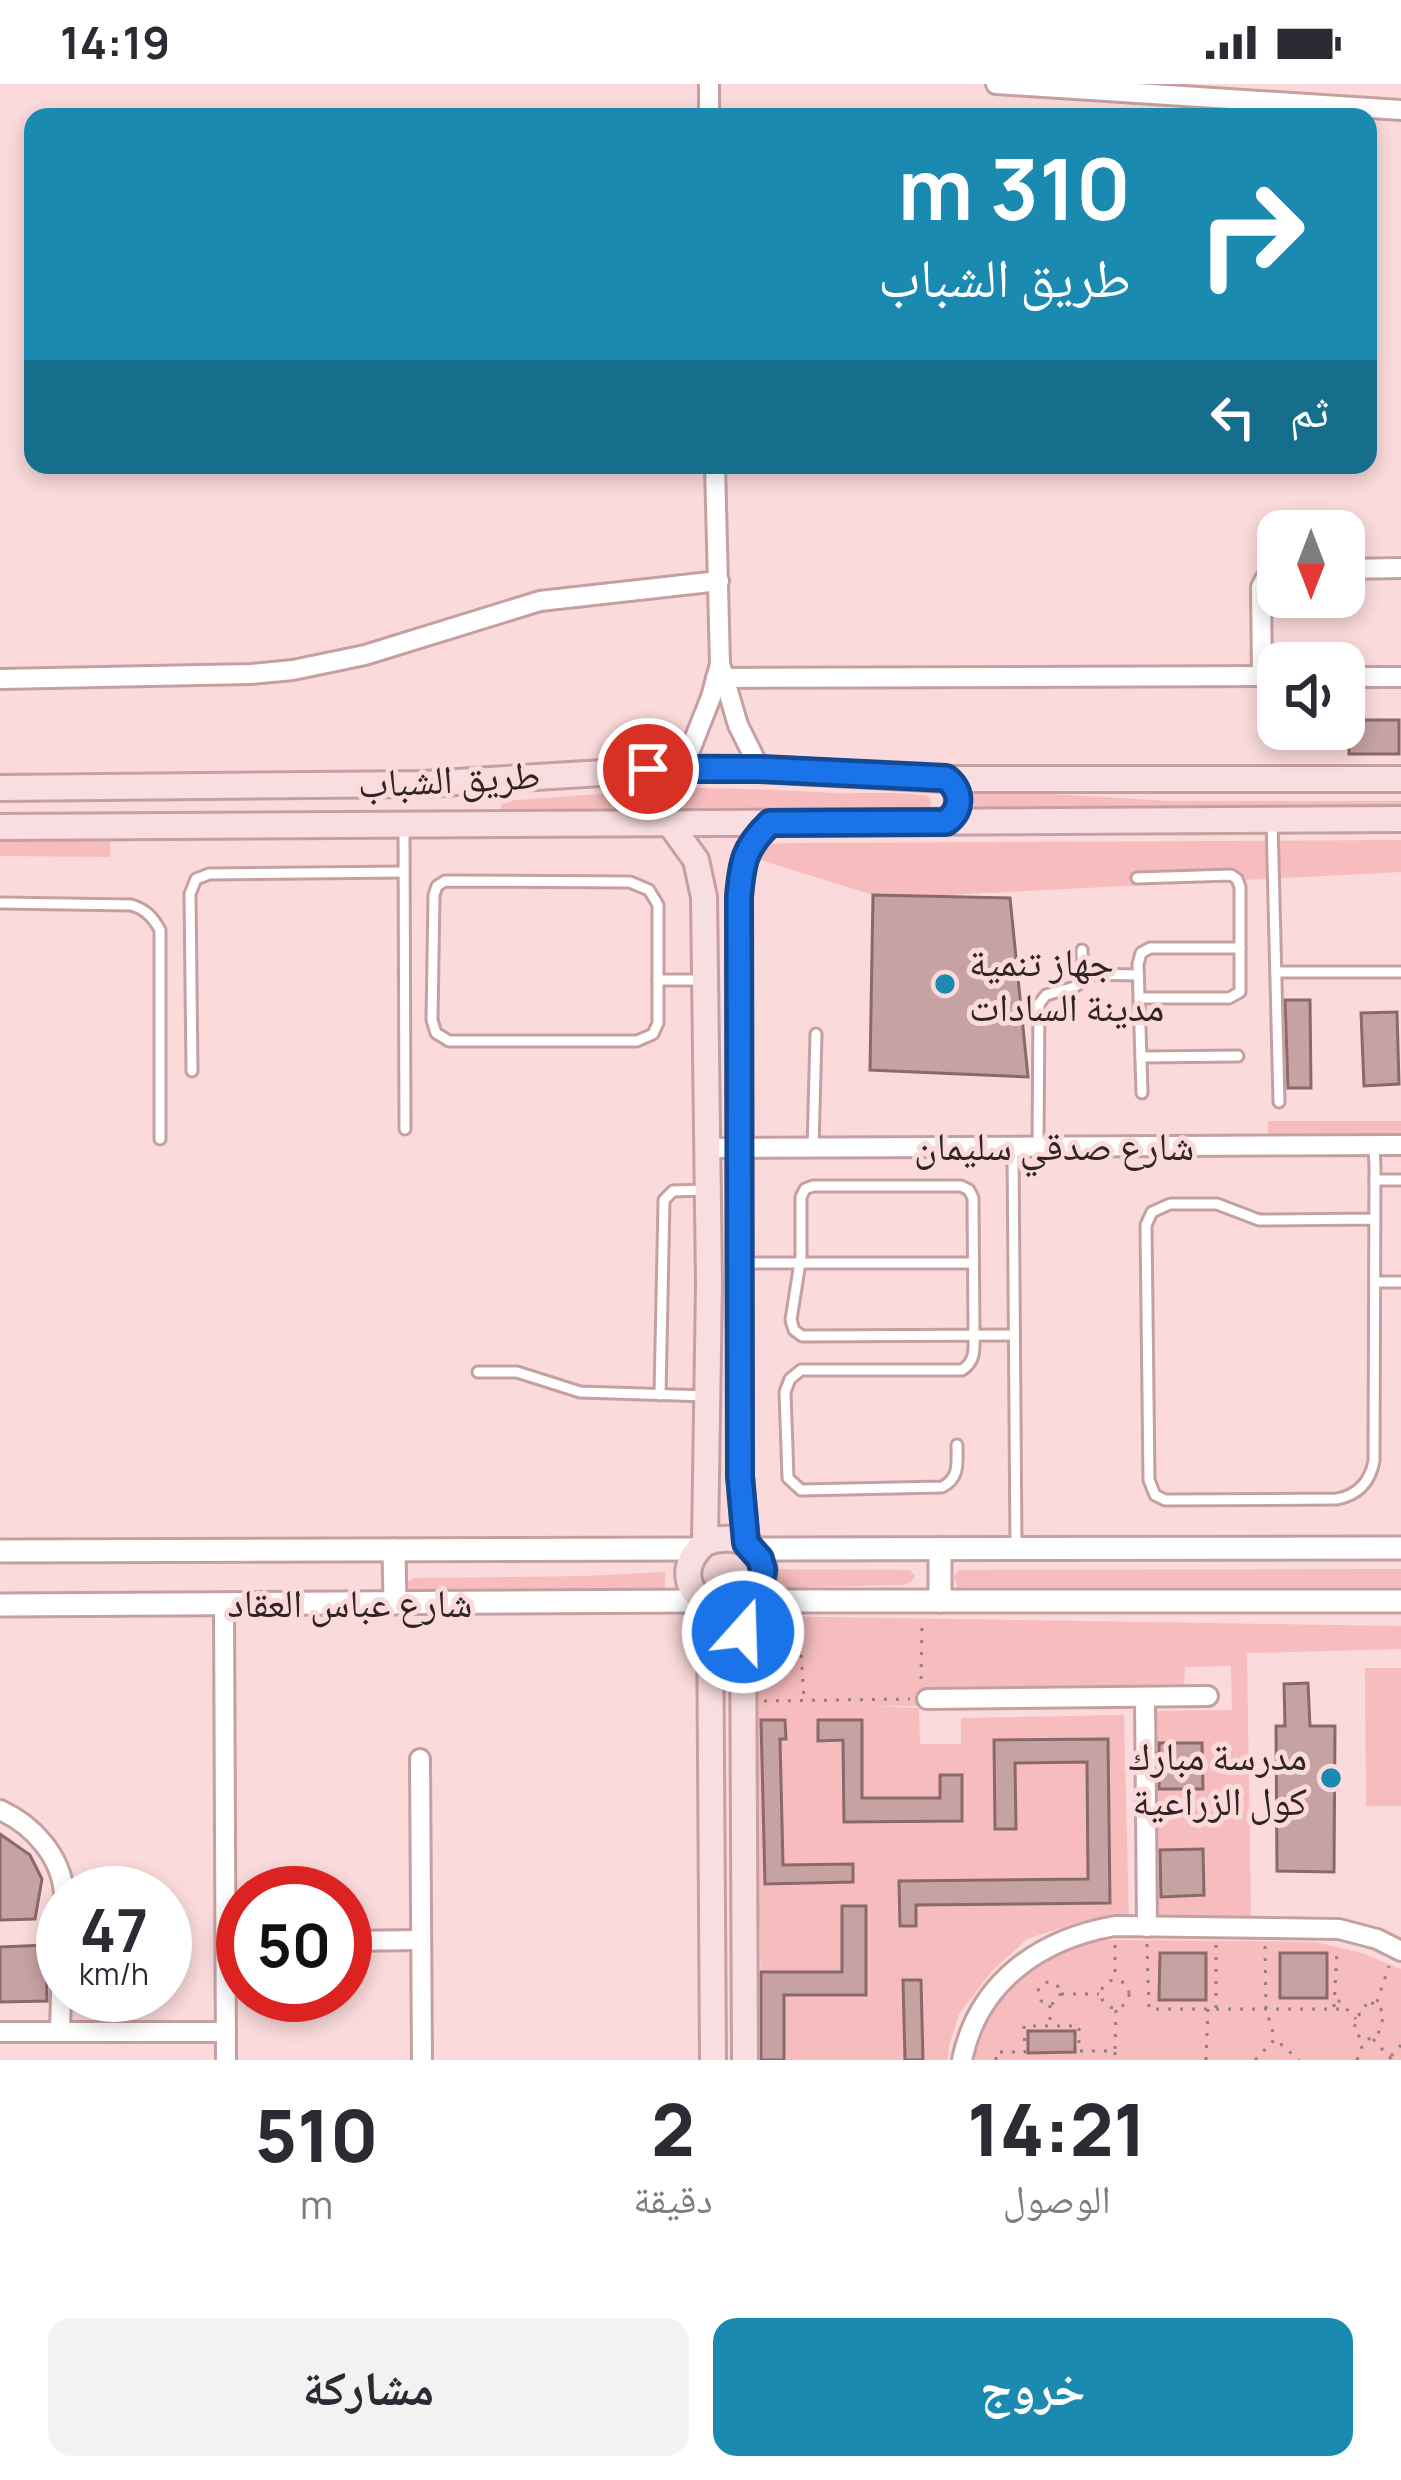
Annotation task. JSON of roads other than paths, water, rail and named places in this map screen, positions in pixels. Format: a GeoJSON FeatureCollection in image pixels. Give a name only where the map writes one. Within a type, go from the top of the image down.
{"type":"FeatureCollection","features":[{"type":"Feature","properties":{"kind":"main road","name":"طريق الشباب"},"geometry":{"type":"LineString","coordinates":[[0,788],[424,784],[683,768],[946,778],[1401,779]]}},
{"type":"Feature","properties":{"kind":"main road"},"geometry":{"type":"LineString","coordinates":[[946,778],[959,799],[956,812],[946,822]]}},
{"type":"Feature","properties":{"kind":"main road"},"geometry":{"type":"LineString","coordinates":[[483,780],[477,803],[488,824]]}},
{"type":"Feature","properties":{"kind":"main road","name":"طريق الشباب"},"geometry":{"type":"LineString","coordinates":[[0,827],[1401,820]]}},
{"type":"Feature","properties":{"kind":"main road"},"geometry":{"type":"LineString","coordinates":[[750,1546],[733,1537],[719,1537],[702,1546],[691,1561],[688,1576],[705,1604],[727,1611],[747,1604],[759,1592],[763,1570],[750,1546],[740,1476],[739,897],[743,859],[770,823]]}},
{"type":"Feature","properties":{"kind":"main road"},"geometry":{"type":"LineString","coordinates":[[670,824],[696,860],[704,897],[709,1284],[702,1546]]}},
{"type":"Feature","properties":{"kind":"main road"},"geometry":{"type":"LineString","coordinates":[[704,897],[724,891],[739,897]]}},
{"type":"Feature","properties":{"kind":"main road"},"geometry":{"type":"LineString","coordinates":[[709,1284],[741,1274]]}},
{"type":"Feature","properties":{"kind":"main road"},"geometry":{"type":"LineString","coordinates":[[705,1604],[713,2060]]}},
{"type":"Feature","properties":{"kind":"main road"},"geometry":{"type":"LineString","coordinates":[[745,2060],[747,1604]]}},
{"type":"Feature","properties":{"kind":"street"},"geometry":{"type":"LineString","coordinates":[[996,84],[1370,108]]}},
{"type":"Feature","properties":{"kind":"street"},"geometry":{"type":"LineString","coordinates":[[715,474],[720,673],[760,769]]}},
{"type":"Feature","properties":{"kind":"street"},"geometry":{"type":"LineString","coordinates":[[1365,569],[1401,568]]}},
{"type":"Feature","properties":{"kind":"street"},"geometry":{"type":"LineString","coordinates":[[0,679],[292,670],[365,655],[540,601],[719,581]]}},
{"type":"Feature","properties":{"kind":"street"},"geometry":{"type":"LineString","coordinates":[[720,673],[1257,676]]}},
{"type":"Feature","properties":{"kind":"street"},"geometry":{"type":"LineString","coordinates":[[683,768],[720,673]]}},
{"type":"Feature","properties":{"kind":"street"},"geometry":{"type":"LineString","coordinates":[[1365,677],[1401,677]]}},
{"type":"Feature","properties":{"kind":"street","name":"شارع صدقي سليمان"},"geometry":{"type":"LineString","coordinates":[[708,1148],[1401,1145]]}},
{"type":"Feature","properties":{"kind":"street","name":"شارع عباس العقاد"},"geometry":{"type":"LineString","coordinates":[[0,1551],[702,1546]]}},
{"type":"Feature","properties":{"kind":"street"},"geometry":{"type":"LineString","coordinates":[[750,1546],[1401,1547]]}},
{"type":"Feature","properties":{"kind":"street"},"geometry":{"type":"LineString","coordinates":[[931,1601],[940,1549]]}},
{"type":"Feature","properties":{"kind":"street"},"geometry":{"type":"LineString","coordinates":[[394,1550],[395,1603]]}},
{"type":"Feature","properties":{"kind":"street"},"geometry":{"type":"LineString","coordinates":[[747,1604],[1401,1601]]}},
{"type":"Feature","properties":{"kind":"street"},"geometry":{"type":"LineString","coordinates":[[224,1604],[232,1866]]}},
{"type":"Feature","properties":{"kind":"street","name":"شارع عباس العقاد"},"geometry":{"type":"LineString","coordinates":[[0,1605],[705,1604]]}},
{"type":"Feature","properties":{"kind":"street"},"geometry":{"type":"LineString","coordinates":[[924,1699],[1208,1696]]}},
{"type":"Feature","properties":{"kind":"street"},"geometry":{"type":"LineString","coordinates":[[1145,1697],[1147,1927]]}},
{"type":"Feature","properties":{"kind":"street"},"geometry":{"type":"LineString","coordinates":[[419,1759],[422,2060]]}},
{"type":"Feature","properties":{"kind":"street"},"geometry":{"type":"LineString","coordinates":[[0,1810],[44,1844],[56,1866]]}},
{"type":"Feature","properties":{"kind":"street"},"geometry":{"type":"LineString","coordinates":[[962,2060],[976,2018],[994,1991],[1019,1966],[1082,1932],[1114,1926],[1339,1929],[1398,1949]]}},
{"type":"Feature","properties":{"kind":"street"},"geometry":{"type":"LineString","coordinates":[[372,1941],[421,1940]]}},
{"type":"Feature","properties":{"kind":"street"},"geometry":{"type":"LineString","coordinates":[[60,2022],[60,2032]]}},
{"type":"Feature","properties":{"kind":"street"},"geometry":{"type":"LineString","coordinates":[[226,2060],[227,2022]]}},
{"type":"Feature","properties":{"kind":"street"},"geometry":{"type":"LineString","coordinates":[[0,2032],[226,2032]]}},
{"type":"Feature","properties":{"kind":"lane"},"geometry":{"type":"LineString","coordinates":[[1272,820],[1279,1102]]}},
{"type":"Feature","properties":{"kind":"lane"},"geometry":{"type":"LineString","coordinates":[[404,825],[405,1129]]}},
{"type":"Feature","properties":{"kind":"lane"},"geometry":{"type":"LineString","coordinates":[[192,1071],[190,894],[196,879],[209,874],[404,872]]}},
{"type":"Feature","properties":{"kind":"lane"},"geometry":{"type":"LineString","coordinates":[[1137,878],[1234,877],[1240,883],[1240,992],[1233,997],[1139,998]]}},
{"type":"Feature","properties":{"kind":"lane"},"geometry":{"type":"LineString","coordinates":[[446,881],[637,883],[649,890],[658,905],[658,980],[658,1023],[643,1040],[445,1039],[436,1033],[432,1020],[435,890],[446,881]]}},
{"type":"Feature","properties":{"kind":"lane"},"geometry":{"type":"LineString","coordinates":[[0,904],[130,905],[145,911],[156,923],[160,930],[160,1138]]}},
{"type":"Feature","properties":{"kind":"lane"},"geometry":{"type":"LineString","coordinates":[[1142,1093],[1141,953],[1150,948],[1240,948]]}},
{"type":"Feature","properties":{"kind":"lane"},"geometry":{"type":"LineString","coordinates":[[1039,1147],[1039,1004],[1051,993],[1074,989],[1083,974],[1082,950]]}},
{"type":"Feature","properties":{"kind":"lane"},"geometry":{"type":"LineString","coordinates":[[1276,972],[1401,972]]}},
{"type":"Feature","properties":{"kind":"lane"},"geometry":{"type":"LineString","coordinates":[[1083,974],[1138,975]]}},
{"type":"Feature","properties":{"kind":"lane"},"geometry":{"type":"LineString","coordinates":[[658,980],[706,980]]}},
{"type":"Feature","properties":{"kind":"lane"},"geometry":{"type":"LineString","coordinates":[[813,1148],[816,1034]]}},
{"type":"Feature","properties":{"kind":"lane"},"geometry":{"type":"LineString","coordinates":[[1141,1057],[1238,1056]]}},
{"type":"Feature","properties":{"kind":"lane"},"geometry":{"type":"LineString","coordinates":[[1374,1145],[1375,1180],[1375,1219],[1375,1282],[1374,1461],[1370,1477],[1360,1490],[1337,1499],[1165,1500],[1155,1495],[1149,1480],[1146,1226],[1152,1212],[1170,1204],[1217,1204],[1259,1220],[1375,1219]]}},
{"type":"Feature","properties":{"kind":"lane"},"geometry":{"type":"LineString","coordinates":[[1013,1147],[1016,1549]]}},
{"type":"Feature","properties":{"kind":"lane"},"geometry":{"type":"LineString","coordinates":[[1375,1180],[1401,1180]]}},
{"type":"Feature","properties":{"kind":"lane"},"geometry":{"type":"LineString","coordinates":[[958,1445],[956,1474],[942,1487],[802,1490],[793,1484],[786,1472],[785,1392],[790,1379],[801,1370],[962,1370],[974,1355],[974,1335],[974,1262],[973,1198],[965,1187],[805,1189],[791,1320],[802,1336],[974,1335],[1014,1334]]}},
{"type":"Feature","properties":{"kind":"lane"},"geometry":{"type":"LineString","coordinates":[[660,1395],[664,1200],[673,1191],[708,1190]]}},
{"type":"Feature","properties":{"kind":"lane"},"geometry":{"type":"LineString","coordinates":[[741,1274],[800,1263],[974,1262]]}},
{"type":"Feature","properties":{"kind":"lane"},"geometry":{"type":"LineString","coordinates":[[1375,1282],[1401,1282]]}},
{"type":"Feature","properties":{"kind":"lane"},"geometry":{"type":"LineString","coordinates":[[478,1372],[517,1372],[580,1392],[707,1396]]}},
{"type":"Feature","properties":{"kind":"place","name":"جهاز تنمية مدينة السادات"},"geometry":{"type":"Point","coordinates":[945,984]}},
{"type":"Feature","properties":{"kind":"place","name":"مدرسة مبارك كول الزراعية"},"geometry":{"type":"Point","coordinates":[1331,1778]}}]}
